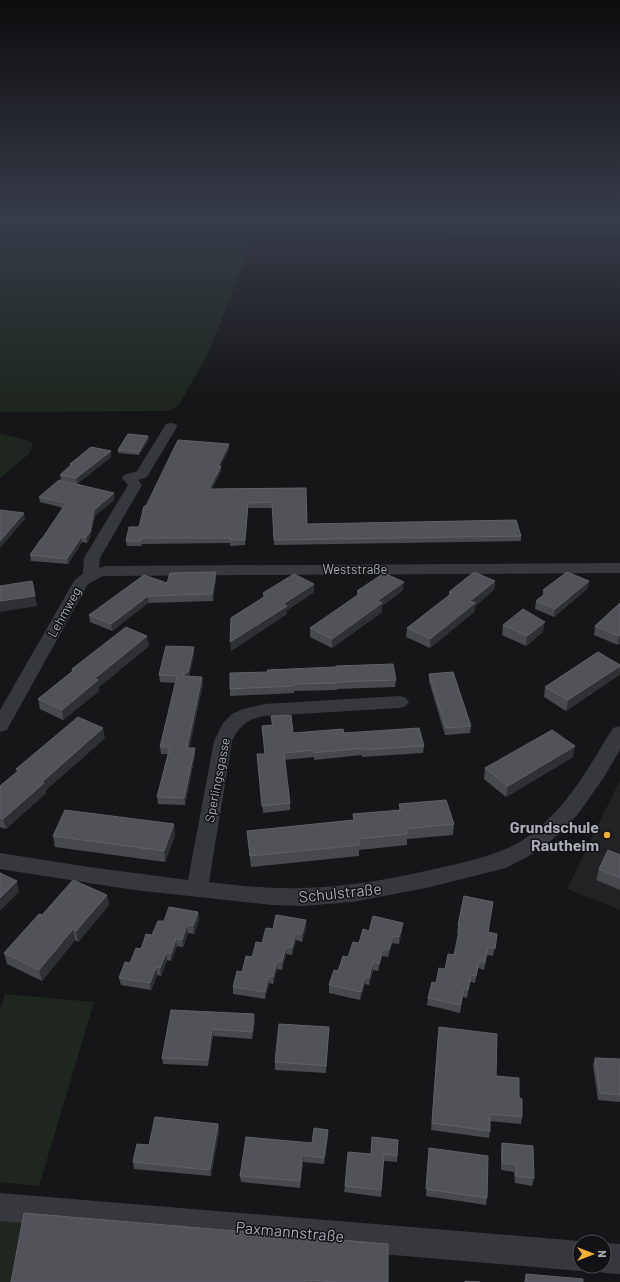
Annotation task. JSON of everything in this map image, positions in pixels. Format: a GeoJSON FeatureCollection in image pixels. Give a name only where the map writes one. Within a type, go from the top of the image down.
{"type":"FeatureCollection","features":[{"type":"Feature","properties":{"kind":"street","name":"Lehmweg"},"geometry":{"type":"LineString","coordinates":[[0,726],[82,581],[91,574],[92,558],[134,485],[129,478],[142,474],[171,427]]}},
{"type":"Feature","properties":{"kind":"street","name":"Weststraße"},"geometry":{"type":"LineString","coordinates":[[91,574],[113,571],[620,568]]}},
{"type":"Feature","properties":{"kind":"street","name":"Sperlingsgasse"},"geometry":{"type":"LineString","coordinates":[[198,889],[223,741],[233,723],[240,717],[249,713],[264,710],[400,702]]}},
{"type":"Feature","properties":{"kind":"street","name":"Schulstraße"},"geometry":{"type":"LineString","coordinates":[[0,861],[108,878],[263,897],[303,898],[333,896],[408,883],[498,862],[514,856],[539,839],[572,807],[590,786],[620,732]]}},
{"type":"Feature","properties":{"kind":"street","name":"Paxmannstraße"},"geometry":{"type":"LineString","coordinates":[[0,1207],[572,1255]]}},
{"type":"Feature","properties":{"kind":"shaded area"},"geometry":{"type":"Polygon","coordinates":[[[0,277],[238,277],[207,356],[178,406],[169,411],[0,412],[0,277]]]}},
{"type":"Feature","properties":{"kind":"shaded area"},"geometry":{"type":"Polygon","coordinates":[[[0,434],[27,440],[33,444],[30,453],[0,478],[0,434]]]}},
{"type":"Feature","properties":{"kind":"shaded area","name":"Grundschule Rautheim"},"geometry":{"type":"Polygon","coordinates":[[[620,780],[620,910],[567,889],[620,780]]]}},
{"type":"Feature","properties":{"kind":"shaded area"},"geometry":{"type":"Polygon","coordinates":[[[5,994],[94,1002],[39,1186],[0,1182],[0,1009],[5,994]]]}},
{"type":"Feature","properties":{"kind":"shaded area"},"geometry":{"type":"Polygon","coordinates":[[[0,1219],[28,1220],[17,1282],[0,1282],[0,1219]]]}},
{"type":"Feature","properties":{"kind":"building"},"geometry":{"type":"Polygon","coordinates":[[[128,434],[148,436],[139,452],[118,450],[128,434]]]}},
{"type":"Feature","properties":{"kind":"building"},"geometry":{"type":"Polygon","coordinates":[[[178,440],[229,444],[218,466],[221,466],[209,489],[306,488],[307,524],[516,520],[521,536],[274,540],[272,502],[248,503],[245,540],[230,540],[230,538],[141,538],[141,541],[126,541],[129,527],[139,527],[144,506],[146,506],[178,440]]]}},
{"type":"Feature","properties":{"kind":"building"},"geometry":{"type":"Polygon","coordinates":[[[91,447],[111,451],[76,478],[60,475],[72,464],[70,464],[91,447]]]}},
{"type":"Feature","properties":{"kind":"building"},"geometry":{"type":"Polygon","coordinates":[[[59,480],[114,493],[94,510],[90,532],[86,537],[81,537],[67,559],[30,555],[66,503],[39,497],[59,480]]]}},
{"type":"Feature","properties":{"kind":"building"},"geometry":{"type":"Polygon","coordinates":[[[0,510],[24,513],[0,541],[0,510]]]}},
{"type":"Feature","properties":{"kind":"building"},"geometry":{"type":"Polygon","coordinates":[[[216,572],[212,594],[148,596],[111,624],[89,615],[144,575],[167,583],[170,573],[216,572]]]}},
{"type":"Feature","properties":{"kind":"building"},"geometry":{"type":"Polygon","coordinates":[[[474,572],[495,581],[470,601],[475,603],[430,639],[407,628],[452,593],[449,592],[474,572]]]}},
{"type":"Feature","properties":{"kind":"building"},"geometry":{"type":"Polygon","coordinates":[[[567,572],[589,581],[555,609],[536,601],[547,592],[543,590],[567,572]]]}},
{"type":"Feature","properties":{"kind":"building"},"geometry":{"type":"Polygon","coordinates":[[[384,573],[404,582],[377,601],[382,603],[332,639],[310,628],[361,593],[357,591],[384,573]]]}},
{"type":"Feature","properties":{"kind":"building"},"geometry":{"type":"Polygon","coordinates":[[[294,574],[314,584],[283,604],[287,606],[230,642],[231,618],[267,595],[263,593],[294,574]]]}},
{"type":"Feature","properties":{"kind":"building"},"geometry":{"type":"Polygon","coordinates":[[[32,581],[35,596],[0,601],[0,586],[32,581]]]}},
{"type":"Feature","properties":{"kind":"building"},"geometry":{"type":"Polygon","coordinates":[[[620,603],[619,636],[595,626],[620,603]]]}},
{"type":"Feature","properties":{"kind":"building"},"geometry":{"type":"Polygon","coordinates":[[[523,609],[545,622],[527,636],[503,625],[523,609]]]}},
{"type":"Feature","properties":{"kind":"building"},"geometry":{"type":"Polygon","coordinates":[[[126,627],[147,636],[94,679],[98,680],[62,710],[38,699],[74,670],[72,669],[126,627]]]}},
{"type":"Feature","properties":{"kind":"building"},"geometry":{"type":"Polygon","coordinates":[[[166,646],[194,647],[188,672],[182,676],[202,677],[187,748],[195,748],[184,798],[157,797],[170,747],[160,747],[177,676],[159,675],[166,646]]]}},
{"type":"Feature","properties":{"kind":"building"},"geometry":{"type":"Polygon","coordinates":[[[598,652],[620,666],[568,700],[545,687],[598,652]]]}},
{"type":"Feature","properties":{"kind":"building"},"geometry":{"type":"Polygon","coordinates":[[[393,664],[396,680],[294,684],[294,686],[230,689],[230,673],[393,664]]]}},
{"type":"Feature","properties":{"kind":"building"},"geometry":{"type":"Polygon","coordinates":[[[453,672],[471,726],[446,728],[429,674],[453,672]]]}},
{"type":"Feature","properties":{"kind":"building"},"geometry":{"type":"Polygon","coordinates":[[[291,715],[293,733],[343,729],[344,733],[419,728],[424,746],[362,750],[362,748],[314,753],[314,750],[284,753],[290,803],[262,806],[257,754],[265,754],[262,726],[273,725],[271,716],[291,715]]]}},
{"type":"Feature","properties":{"kind":"building"},"geometry":{"type":"Polygon","coordinates":[[[78,717],[103,728],[3,819],[0,817],[0,786],[19,770],[16,769],[78,717]]]}},
{"type":"Feature","properties":{"kind":"building"},"geometry":{"type":"Polygon","coordinates":[[[552,730],[575,746],[508,786],[485,768],[552,730]]]}},
{"type":"Feature","properties":{"kind":"building"},"geometry":{"type":"Polygon","coordinates":[[[446,800],[454,824],[406,829],[407,834],[358,839],[360,845],[250,856],[247,831],[354,820],[353,814],[401,810],[399,804],[446,800]]]}},
{"type":"Feature","properties":{"kind":"building"},"geometry":{"type":"Polygon","coordinates":[[[65,810],[174,824],[164,851],[53,836],[65,810]]]}},
{"type":"Feature","properties":{"kind":"building"},"geometry":{"type":"Polygon","coordinates":[[[608,850],[620,855],[620,878],[599,869],[608,850]]]}},
{"type":"Feature","properties":{"kind":"building"},"geometry":{"type":"Polygon","coordinates":[[[0,873],[17,881],[0,898],[0,873]]]}},
{"type":"Feature","properties":{"kind":"building"},"geometry":{"type":"Polygon","coordinates":[[[73,880],[107,895],[76,931],[73,929],[39,970],[4,953],[39,914],[42,915],[73,880]]]}},
{"type":"Feature","properties":{"kind":"building"},"geometry":{"type":"Polygon","coordinates":[[[464,896],[493,902],[488,932],[497,934],[495,949],[488,947],[485,962],[479,961],[476,976],[471,975],[468,990],[464,989],[460,1005],[428,998],[432,982],[436,983],[439,968],[445,969],[448,954],[454,955],[464,896]]]}},
{"type":"Feature","properties":{"kind":"building"},"geometry":{"type":"Polygon","coordinates":[[[169,907],[198,912],[193,926],[187,925],[182,940],[176,939],[171,954],[166,953],[160,968],[156,967],[150,983],[119,978],[125,962],[130,963],[136,948],[141,949],[146,934],[152,935],[158,921],[164,921],[169,907]]]}},
{"type":"Feature","properties":{"kind":"building"},"geometry":{"type":"Polygon","coordinates":[[[276,915],[306,920],[302,934],[296,933],[292,948],[286,947],[282,962],[277,961],[273,977],[269,976],[265,992],[233,987],[237,971],[242,972],[246,956],[252,957],[256,942],[262,943],[266,928],[273,929],[276,915]]]}},
{"type":"Feature","properties":{"kind":"building"},"geometry":{"type":"Polygon","coordinates":[[[373,916],[403,923],[399,937],[393,936],[389,950],[383,949],[379,964],[373,962],[369,978],[365,977],[361,992],[329,985],[334,970],[338,971],[343,956],[348,957],[353,942],[359,943],[363,929],[369,931],[373,916]]]}},
{"type":"Feature","properties":{"kind":"building"},"geometry":{"type":"Polygon","coordinates":[[[171,1010],[254,1014],[252,1032],[212,1029],[208,1060],[162,1058],[171,1010]]]}},
{"type":"Feature","properties":{"kind":"building"},"geometry":{"type":"Polygon","coordinates":[[[279,1024],[329,1027],[326,1066],[275,1062],[279,1024]]]}},
{"type":"Feature","properties":{"kind":"building"},"geometry":{"type":"Polygon","coordinates":[[[439,1027],[497,1034],[496,1076],[519,1078],[519,1098],[522,1099],[522,1117],[490,1114],[490,1131],[432,1123],[439,1027]]]}},
{"type":"Feature","properties":{"kind":"building"},"geometry":{"type":"Polygon","coordinates":[[[595,1058],[620,1059],[620,1095],[600,1093],[595,1058]]]}},
{"type":"Feature","properties":{"kind":"building"},"geometry":{"type":"Polygon","coordinates":[[[155,1117],[218,1124],[210,1170],[133,1162],[137,1144],[149,1145],[155,1117]]]}},
{"type":"Feature","properties":{"kind":"building"},"geometry":{"type":"Polygon","coordinates":[[[314,1128],[328,1130],[324,1158],[302,1155],[300,1181],[240,1176],[246,1137],[312,1143],[314,1128]]]}},
{"type":"Feature","properties":{"kind":"building"},"geometry":{"type":"Polygon","coordinates":[[[372,1137],[398,1140],[397,1156],[384,1154],[381,1190],[345,1186],[348,1152],[371,1154],[372,1137]]]}},
{"type":"Feature","properties":{"kind":"building"},"geometry":{"type":"Polygon","coordinates":[[[502,1143],[533,1146],[534,1178],[516,1176],[516,1165],[502,1163],[502,1143]]]}},
{"type":"Feature","properties":{"kind":"building"},"geometry":{"type":"Polygon","coordinates":[[[429,1148],[488,1156],[487,1198],[426,1189],[429,1148]]]}},
{"type":"Feature","properties":{"kind":"building"},"geometry":{"type":"Polygon","coordinates":[[[24,1213],[388,1244],[388,1282],[337,1282],[306,1280],[305,1282],[11,1282],[24,1213]]]}},
{"type":"Feature","properties":{"kind":"building"},"geometry":{"type":"Polygon","coordinates":[[[526,1274],[583,1279],[583,1282],[526,1282],[526,1274]]]}},
{"type":"Feature","properties":{"kind":"place","name":"Grundschule Rautheim"},"geometry":{"type":"Point","coordinates":[607,835]}}]}
